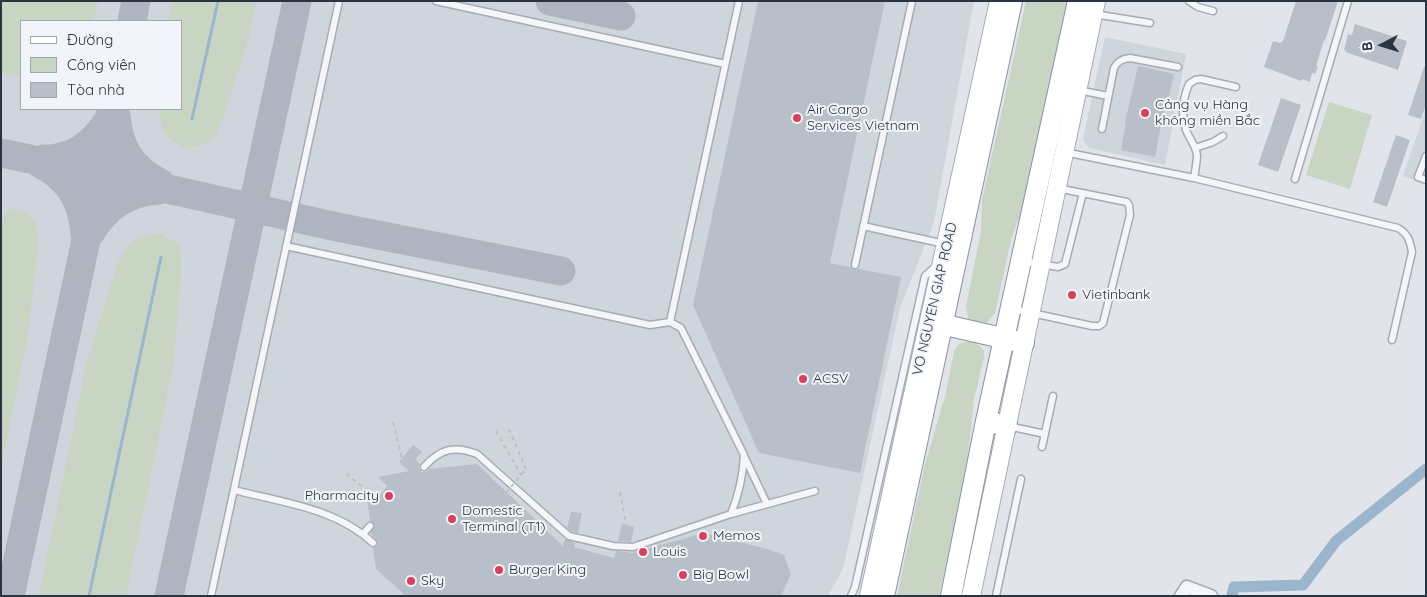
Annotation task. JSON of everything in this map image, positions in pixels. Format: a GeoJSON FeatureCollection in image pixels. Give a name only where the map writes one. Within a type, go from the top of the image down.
{"type":"FeatureCollection","features":[{"type":"Feature","properties":{"kind":"highway","name":"VO NGUYEN GIAP ROAD"},"geometry":{"type":"LineString","coordinates":[[884,596],[918,442],[950,250],[969,195],[1012,1]]}},
{"type":"Feature","properties":{"kind":"highway"},"geometry":{"type":"LineString","coordinates":[[951,596],[986,421],[1014,341],[1089,6]]}},
{"type":"Feature","properties":{"kind":"highway"},"geometry":{"type":"LineString","coordinates":[[937,323],[1014,341]]}},
{"type":"Feature","properties":{"kind":"highway"},"geometry":{"type":"LineString","coordinates":[[986,421],[1007,426]]}},
{"type":"Feature","properties":{"kind":"main road","name":"VO NGUYEN GIAP ROAD"},"geometry":{"type":"LineString","coordinates":[[950,250],[952,220],[999,1]]}},
{"type":"Feature","properties":{"kind":"main road"},"geometry":{"type":"LineString","coordinates":[[1056,150],[1077,90],[1089,6]]}},
{"type":"Feature","properties":{"kind":"main road"},"geometry":{"type":"LineString","coordinates":[[952,220],[969,195]]}},
{"type":"Feature","properties":{"kind":"main road","name":"VO NGUYEN GIAP ROAD"},"geometry":{"type":"LineString","coordinates":[[870,596],[901,453],[937,323]]}},
{"type":"Feature","properties":{"kind":"main road"},"geometry":{"type":"LineString","coordinates":[[970,596],[1007,426],[1014,341]]}},
{"type":"Feature","properties":{"kind":"main road"},"geometry":{"type":"LineString","coordinates":[[901,453],[918,442]]}},
{"type":"Feature","properties":{"kind":"street"},"geometry":{"type":"LineString","coordinates":[[1181,596],[1187,587],[1212,596]]}},
{"type":"Feature","properties":{"kind":"lane"},"geometry":{"type":"LineString","coordinates":[[211,596],[339,1]]}},
{"type":"Feature","properties":{"kind":"lane"},"geometry":{"type":"LineString","coordinates":[[436,1],[725,64]]}},
{"type":"Feature","properties":{"kind":"lane"},"geometry":{"type":"LineString","coordinates":[[670,322],[739,1]]}},
{"type":"Feature","properties":{"kind":"lane"},"geometry":{"type":"LineString","coordinates":[[855,265],[912,1]]}},
{"type":"Feature","properties":{"kind":"lane"},"geometry":{"type":"LineString","coordinates":[[1189,1],[1198,7],[1213,11]]}},
{"type":"Feature","properties":{"kind":"lane"},"geometry":{"type":"LineString","coordinates":[[1295,179],[1348,1]]}},
{"type":"Feature","properties":{"kind":"lane"},"geometry":{"type":"LineString","coordinates":[[1089,6],[1150,23]]}},
{"type":"Feature","properties":{"kind":"lane"},"geometry":{"type":"LineString","coordinates":[[1102,129],[1114,68],[1117,62],[1123,58],[1130,58],[1178,67]]}},
{"type":"Feature","properties":{"kind":"lane"},"geometry":{"type":"LineString","coordinates":[[1194,178],[1197,156],[1186,130],[1183,114],[1189,84],[1201,79],[1236,87]]}},
{"type":"Feature","properties":{"kind":"lane"},"geometry":{"type":"LineString","coordinates":[[1077,90],[1108,96]]}},
{"type":"Feature","properties":{"kind":"lane"},"geometry":{"type":"LineString","coordinates":[[1195,148],[1213,142],[1223,136]]}},
{"type":"Feature","properties":{"kind":"lane"},"geometry":{"type":"LineString","coordinates":[[1056,150],[1194,178],[1398,228],[1405,232],[1412,252],[1392,340]]}},
{"type":"Feature","properties":{"kind":"lane"},"geometry":{"type":"LineString","coordinates":[[1426,156],[1418,177],[1426,180]]}},
{"type":"Feature","properties":{"kind":"lane"},"geometry":{"type":"LineString","coordinates":[[1021,310],[1092,326],[1099,326],[1103,323],[1130,215],[1127,202],[1048,186]]}},
{"type":"Feature","properties":{"kind":"lane"},"geometry":{"type":"LineString","coordinates":[[1031,262],[1058,267],[1065,264],[1083,193]]}},
{"type":"Feature","properties":{"kind":"lane"},"geometry":{"type":"LineString","coordinates":[[851,596],[858,578],[925,276],[950,250],[863,226]]}},
{"type":"Feature","properties":{"kind":"lane"},"geometry":{"type":"LineString","coordinates":[[286,246],[650,326],[670,322],[681,328],[767,504]]}},
{"type":"Feature","properties":{"kind":"lane"},"geometry":{"type":"LineString","coordinates":[[1042,447],[1053,396]]}},
{"type":"Feature","properties":{"kind":"lane"},"geometry":{"type":"LineString","coordinates":[[1007,426],[1045,434]]}},
{"type":"Feature","properties":{"kind":"lane"},"geometry":{"type":"LineString","coordinates":[[424,467],[433,458],[448,450],[463,449],[476,454],[569,536],[613,546],[633,547],[731,514],[815,490]]}},
{"type":"Feature","properties":{"kind":"lane"},"geometry":{"type":"LineString","coordinates":[[731,514],[739,494],[743,476],[744,455]]}},
{"type":"Feature","properties":{"kind":"lane"},"geometry":{"type":"LineString","coordinates":[[996,596],[1021,479]]}},
{"type":"Feature","properties":{"kind":"lane"},"geometry":{"type":"LineString","coordinates":[[234,490],[325,514],[363,534],[372,543]]}},
{"type":"Feature","properties":{"kind":"lane"},"geometry":{"type":"LineString","coordinates":[[363,534],[370,526]]}},
{"type":"Feature","properties":{"kind":"path"},"geometry":{"type":"LineString","coordinates":[[394,422],[402,458]]}},
{"type":"Feature","properties":{"kind":"path"},"geometry":{"type":"LineString","coordinates":[[506,493],[526,469],[509,430]]}},
{"type":"Feature","properties":{"kind":"path"},"geometry":{"type":"LineString","coordinates":[[496,431],[521,475]]}},
{"type":"Feature","properties":{"kind":"path"},"geometry":{"type":"LineString","coordinates":[[346,474],[368,491],[368,493]]}},
{"type":"Feature","properties":{"kind":"path"},"geometry":{"type":"LineString","coordinates":[[620,492],[627,529]]}},
{"type":"Feature","properties":{"kind":"shaded area"},"geometry":{"type":"Polygon","coordinates":[[[1,1],[974,1],[934,222],[900,308],[843,569],[828,596],[1,596],[1,1]]]}},
{"type":"Feature","properties":{"kind":"shaded area"},"geometry":{"type":"Polygon","coordinates":[[[1105,37],[1186,54],[1165,165],[1089,148],[1083,139],[1105,37]]]}},
{"type":"Feature","properties":{"kind":"shaded area"},"geometry":{"type":"Polygon","coordinates":[[[1426,109],[1426,184],[1403,176],[1426,109]]]}},
{"type":"Feature","properties":{"kind":"green space"},"geometry":{"type":"Polygon","coordinates":[[[1,1],[98,1],[93,20],[20,20],[20,77],[1,73],[1,1]]]}},
{"type":"Feature","properties":{"kind":"green space"},"geometry":{"type":"Polygon","coordinates":[[[172,1],[256,1],[248,41],[223,118],[215,137],[200,146],[183,148],[172,140],[162,128],[159,110],[182,110],[182,20],[168,20],[172,1]]]}},
{"type":"Feature","properties":{"kind":"green space"},"geometry":{"type":"Polygon","coordinates":[[[1026,1],[1068,1],[1022,209],[1011,240],[995,313],[984,326],[975,325],[968,319],[966,306],[981,231],[982,200],[1026,1]]]}},
{"type":"Feature","properties":{"kind":"green space"},"geometry":{"type":"Polygon","coordinates":[[[1329,102],[1372,115],[1350,189],[1306,175],[1329,102]]]}},
{"type":"Feature","properties":{"kind":"green space"},"geometry":{"type":"Polygon","coordinates":[[[11,208],[24,212],[32,218],[37,227],[39,241],[27,341],[1,467],[1,219],[11,208]]]}},
{"type":"Feature","properties":{"kind":"green space"},"geometry":{"type":"Polygon","coordinates":[[[160,233],[178,244],[181,255],[181,277],[173,367],[126,596],[39,596],[86,365],[116,268],[123,251],[130,242],[140,237],[160,233]]]}},
{"type":"Feature","properties":{"kind":"green space"},"geometry":{"type":"Polygon","coordinates":[[[965,342],[980,346],[984,351],[984,357],[974,400],[966,474],[939,596],[897,596],[925,464],[946,393],[954,351],[959,344],[965,342]]]}},
{"type":"Feature","properties":{"kind":"building"},"geometry":{"type":"Polygon","coordinates":[[[758,1],[885,1],[830,263],[850,267],[854,270],[858,269],[901,277],[860,473],[759,453],[693,305],[758,1]]]}},
{"type":"Feature","properties":{"kind":"building"},"geometry":{"type":"Polygon","coordinates":[[[1296,1],[1338,1],[1316,66],[1318,66],[1315,74],[1312,73],[1310,82],[1302,79],[1301,81],[1264,67],[1273,41],[1280,43],[1283,41],[1296,1]]]}},
{"type":"Feature","properties":{"kind":"building"},"geometry":{"type":"Polygon","coordinates":[[[1355,24],[1407,41],[1398,70],[1345,52],[1348,34],[1352,35],[1355,24]]]}},
{"type":"Feature","properties":{"kind":"building","name":"Cảng vụ Hàng không miền Bắc"},"geometry":{"type":"Polygon","coordinates":[[[1138,66],[1174,74],[1167,104],[1165,104],[1155,157],[1121,150],[1125,122],[1138,66]]]}},
{"type":"Feature","properties":{"kind":"building"},"geometry":{"type":"Polygon","coordinates":[[[1424,67],[1426,67],[1426,105],[1421,119],[1408,115],[1424,67]]]}},
{"type":"Feature","properties":{"kind":"building"},"geometry":{"type":"Polygon","coordinates":[[[1281,98],[1301,105],[1278,172],[1258,165],[1281,98]]]}},
{"type":"Feature","properties":{"kind":"building"},"geometry":{"type":"Polygon","coordinates":[[[1396,135],[1410,140],[1387,207],[1373,202],[1396,135]]]}},
{"type":"Feature","properties":{"kind":"building","name":"Domestic Terminal (T1)"},"geometry":{"type":"Polygon","coordinates":[[[413,445],[422,452],[415,459],[420,464],[419,468],[422,472],[426,472],[429,469],[477,464],[563,546],[565,539],[575,543],[574,547],[614,558],[616,551],[629,552],[628,554],[704,533],[784,555],[791,574],[781,596],[406,596],[376,569],[373,548],[377,546],[378,542],[371,532],[375,525],[370,521],[366,491],[375,501],[387,486],[378,477],[409,471],[399,462],[413,445]]]}},
{"type":"Feature","properties":{"kind":"building"},"geometry":{"type":"Polygon","coordinates":[[[571,512],[582,513],[578,533],[567,528],[571,512]]]}},
{"type":"Feature","properties":{"kind":"building"},"geometry":{"type":"Polygon","coordinates":[[[622,524],[634,527],[631,542],[618,541],[622,524]]]}},
{"type":"Feature","properties":{"kind":"waterway"},"geometry":{"type":"LineString","coordinates":[[192,119],[218,1]]}},
{"type":"Feature","properties":{"kind":"waterway"},"geometry":{"type":"LineString","coordinates":[[89,596],[161,257]]}},
{"type":"Feature","properties":{"kind":"waterway"},"geometry":{"type":"LineString","coordinates":[[1232,596],[1234,587],[1303,585],[1336,541],[1426,469]]}},
{"type":"Feature","properties":{"kind":"taxiway"},"geometry":{"type":"LineString","coordinates":[[132,20],[136,1]]}},
{"type":"Feature","properties":{"kind":"taxiway"},"geometry":{"type":"LineString","coordinates":[[169,596],[297,1]]}},
{"type":"Feature","properties":{"kind":"taxiway"},"geometry":{"type":"LineString","coordinates":[[550,1],[621,16]]}},
{"type":"Feature","properties":{"kind":"taxiway"},"geometry":{"type":"LineString","coordinates":[[10,596],[114,110]]}},
{"type":"Feature","properties":{"kind":"taxiway"},"geometry":{"type":"LineString","coordinates":[[44,159],[62,157],[81,149],[99,133],[111,114]]}},
{"type":"Feature","properties":{"kind":"taxiway"},"geometry":{"type":"LineString","coordinates":[[116,116],[120,138],[128,156],[141,171],[160,183]]}},
{"type":"Feature","properties":{"kind":"taxiway"},"geometry":{"type":"LineString","coordinates":[[1,153],[337,227],[561,271]]}},
{"type":"Feature","properties":{"kind":"taxiway"},"geometry":{"type":"LineString","coordinates":[[41,164],[60,177],[73,193],[84,222],[85,234]]}},
{"type":"Feature","properties":{"kind":"taxiway"},"geometry":{"type":"LineString","coordinates":[[89,235],[102,216],[118,203],[137,194],[159,190]]}},
{"type":"Feature","properties":{"kind":"place","name":"Cảng vụ Hàng không miền Bắc"},"geometry":{"type":"Point","coordinates":[1145,113]}},
{"type":"Feature","properties":{"kind":"place","name":"Air Cargo Services Vietnam"},"geometry":{"type":"Point","coordinates":[797,118]}},
{"type":"Feature","properties":{"kind":"place","name":"Vietinbank"},"geometry":{"type":"Point","coordinates":[1072,295]}},
{"type":"Feature","properties":{"kind":"place","name":"ACSV"},"geometry":{"type":"Point","coordinates":[803,379]}},
{"type":"Feature","properties":{"kind":"place","name":"Pharmacity"},"geometry":{"type":"Point","coordinates":[389,496]}},
{"type":"Feature","properties":{"kind":"place","name":"Domestic Terminal (T1)"},"geometry":{"type":"Point","coordinates":[452,519]}},
{"type":"Feature","properties":{"kind":"place","name":"Memos"},"geometry":{"type":"Point","coordinates":[703,536]}},
{"type":"Feature","properties":{"kind":"place","name":"Louis"},"geometry":{"type":"Point","coordinates":[643,552]}},
{"type":"Feature","properties":{"kind":"place","name":"Burger King"},"geometry":{"type":"Point","coordinates":[499,570]}},
{"type":"Feature","properties":{"kind":"place","name":"Big Bowl"},"geometry":{"type":"Point","coordinates":[683,575]}},
{"type":"Feature","properties":{"kind":"place","name":"Sky"},"geometry":{"type":"Point","coordinates":[411,581]}}]}
